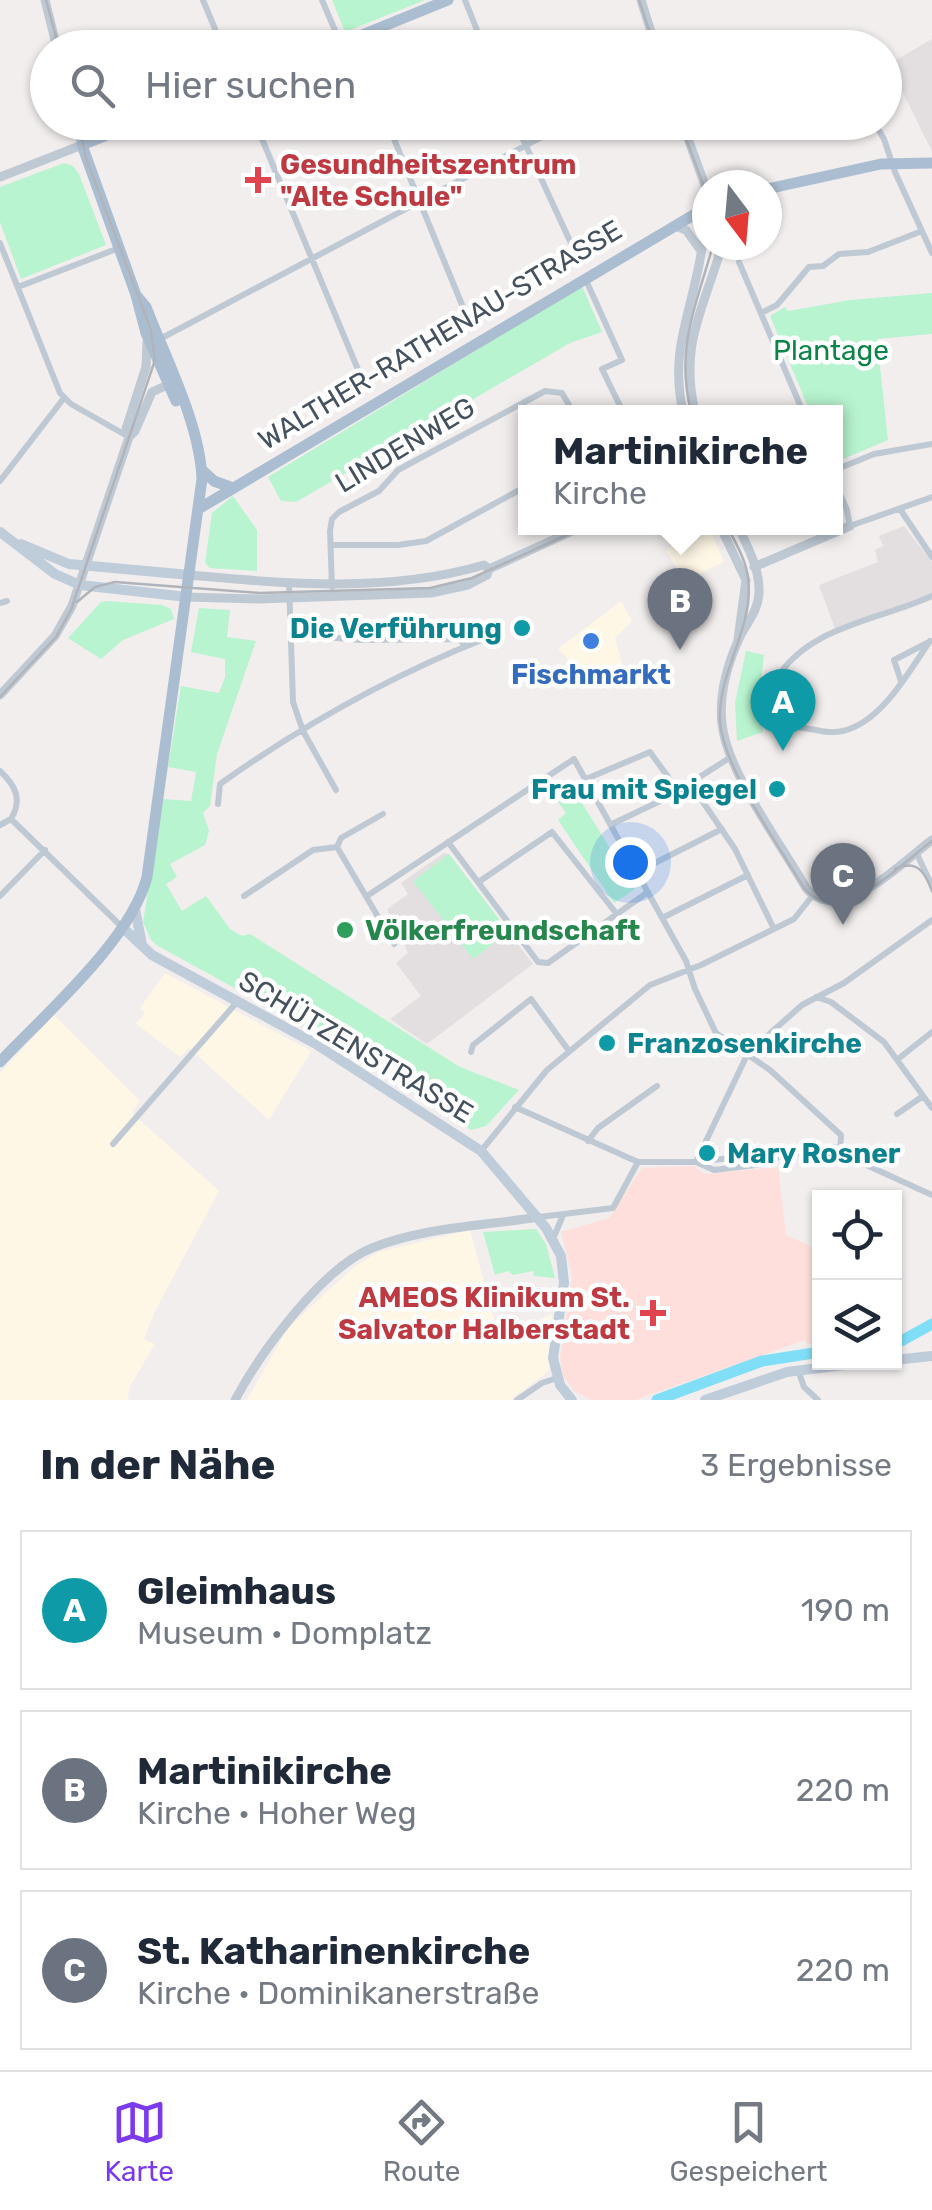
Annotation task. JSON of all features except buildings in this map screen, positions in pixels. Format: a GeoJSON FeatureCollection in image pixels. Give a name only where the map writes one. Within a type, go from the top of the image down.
{"type":"FeatureCollection","features":[{"type":"Feature","properties":{"kind":"main road"},"geometry":{"type":"LineString","coordinates":[[378,30],[448,0]]}},
{"type":"Feature","properties":{"kind":"main road"},"geometry":{"type":"LineString","coordinates":[[0,1062],[135,909],[146,877],[200,508],[202,470],[197,444],[146,333],[82,145],[95,140]]}},
{"type":"Feature","properties":{"kind":"main road"},"geometry":{"type":"LineString","coordinates":[[782,187],[891,163],[932,163]]}},
{"type":"Feature","properties":{"kind":"main road","name":"WALTHER-RATHENAU-STRASSE"},"geometry":{"type":"LineString","coordinates":[[200,508],[692,216]]}},
{"type":"Feature","properties":{"kind":"main road"},"geometry":{"type":"LineString","coordinates":[[136,295],[146,307],[172,383]]}},
{"type":"Feature","properties":{"kind":"main road"},"geometry":{"type":"LineString","coordinates":[[202,470],[233,488]]}},
{"type":"Feature","properties":{"kind":"main road"},"geometry":{"type":"LineString","coordinates":[[0,532],[55,574],[80,585],[188,596]]}},
{"type":"Feature","properties":{"kind":"main road"},"geometry":{"type":"LineString","coordinates":[[14,543],[69,564],[190,575]]}},
{"type":"Feature","properties":{"kind":"main road"},"geometry":{"type":"LineString","coordinates":[[135,909],[145,950]]}},
{"type":"Feature","properties":{"kind":"main road","name":"SCHÜTZENSTRASSE"},"geometry":{"type":"LineString","coordinates":[[122,927],[145,950],[316,1044],[481,1151],[538,1218],[561,1256],[564,1278],[553,1352],[557,1378]]}},
{"type":"Feature","properties":{"kind":"main road"},"geometry":{"type":"LineString","coordinates":[[902,1359],[932,1356]]}},
{"type":"Feature","properties":{"kind":"main road"},"geometry":{"type":"LineString","coordinates":[[705,1400],[812,1368]]}},
{"type":"Feature","properties":{"kind":"main road"},"geometry":{"type":"LineString","coordinates":[[557,1378],[572,1400]]}},
{"type":"Feature","properties":{"kind":"street"},"geometry":{"type":"LineString","coordinates":[[45,0],[52,30]]}},
{"type":"Feature","properties":{"kind":"street"},"geometry":{"type":"LineString","coordinates":[[204,0],[216,30]]}},
{"type":"Feature","properties":{"kind":"street"},"geometry":{"type":"LineString","coordinates":[[322,0],[338,30]]}},
{"type":"Feature","properties":{"kind":"street"},"geometry":{"type":"LineString","coordinates":[[464,0],[476,30]]}},
{"type":"Feature","properties":{"kind":"street"},"geometry":{"type":"LineString","coordinates":[[640,0],[650,30]]}},
{"type":"Feature","properties":{"kind":"street"},"geometry":{"type":"LineString","coordinates":[[0,178],[82,145],[81,140]]}},
{"type":"Feature","properties":{"kind":"street"},"geometry":{"type":"LineString","coordinates":[[262,140],[359,372]]}},
{"type":"Feature","properties":{"kind":"street"},"geometry":{"type":"LineString","coordinates":[[394,140],[465,312]]}},
{"type":"Feature","properties":{"kind":"street"},"geometry":{"type":"LineString","coordinates":[[522,140],[576,252]]}},
{"type":"Feature","properties":{"kind":"street"},"geometry":{"type":"LineString","coordinates":[[158,340],[539,140]]}},
{"type":"Feature","properties":{"kind":"street"},"geometry":{"type":"LineString","coordinates":[[689,140],[699,170]]}},
{"type":"Feature","properties":{"kind":"street"},"geometry":{"type":"LineString","coordinates":[[884,140],[932,253]]}},
{"type":"Feature","properties":{"kind":"street"},"geometry":{"type":"LineString","coordinates":[[672,226],[686,230],[692,238]]}},
{"type":"Feature","properties":{"kind":"street"},"geometry":{"type":"LineString","coordinates":[[760,313],[777,305],[808,267],[823,266],[839,254],[860,254],[922,231]]}},
{"type":"Feature","properties":{"kind":"street"},"geometry":{"type":"LineString","coordinates":[[0,243],[64,398],[130,438]]}},
{"type":"Feature","properties":{"kind":"street"},"geometry":{"type":"LineString","coordinates":[[18,287],[119,248]]}},
{"type":"Feature","properties":{"kind":"street"},"geometry":{"type":"LineString","coordinates":[[682,405],[678,350],[699,260]]}},
{"type":"Feature","properties":{"kind":"street"},"geometry":{"type":"LineString","coordinates":[[693,405],[688,374],[690,345],[717,260]]}},
{"type":"Feature","properties":{"kind":"street"},"geometry":{"type":"LineString","coordinates":[[739,262],[801,405]]}},
{"type":"Feature","properties":{"kind":"street"},"geometry":{"type":"LineString","coordinates":[[585,278],[622,360],[602,369],[619,405]]}},
{"type":"Feature","properties":{"kind":"street"},"geometry":{"type":"LineString","coordinates":[[130,438],[126,429],[147,364],[146,333]]}},
{"type":"Feature","properties":{"kind":"street"},"geometry":{"type":"LineString","coordinates":[[0,695],[58,632],[80,585],[148,396],[172,383]]}},
{"type":"Feature","properties":{"kind":"street","name":"LINDENWEG"},"geometry":{"type":"LineString","coordinates":[[520,405],[546,391],[562,392],[569,405]]}},
{"type":"Feature","properties":{"kind":"street"},"geometry":{"type":"LineString","coordinates":[[0,481],[64,398]]}},
{"type":"Feature","properties":{"kind":"street","name":"LINDENWEG"},"geometry":{"type":"LineString","coordinates":[[332,589],[332,519],[339,512],[379,492],[398,470],[518,406]]}},
{"type":"Feature","properties":{"kind":"street"},"geometry":{"type":"LineString","coordinates":[[843,467],[874,454],[932,444]]}},
{"type":"Feature","properties":{"kind":"street"},"geometry":{"type":"LineString","coordinates":[[331,545],[426,541],[518,491]]}},
{"type":"Feature","properties":{"kind":"street"},"geometry":{"type":"LineString","coordinates":[[843,529],[932,497]]}},
{"type":"Feature","properties":{"kind":"street"},"geometry":{"type":"LineString","coordinates":[[843,501],[850,526]]}},
{"type":"Feature","properties":{"kind":"street"},"geometry":{"type":"LineString","coordinates":[[900,509],[932,557]]}},
{"type":"Feature","properties":{"kind":"street"},"geometry":{"type":"LineString","coordinates":[[190,575],[332,589],[442,592],[476,582],[490,568],[563,535]]}},
{"type":"Feature","properties":{"kind":"street"},"geometry":{"type":"LineString","coordinates":[[724,535],[742,572],[746,594],[721,709],[724,737],[731,757],[812,895],[827,901],[864,891],[932,840]]}},
{"type":"Feature","properties":{"kind":"street"},"geometry":{"type":"LineString","coordinates":[[738,641],[758,603],[756,567],[741,535]]}},
{"type":"Feature","properties":{"kind":"street"},"geometry":{"type":"LineString","coordinates":[[742,572],[829,535]]}},
{"type":"Feature","properties":{"kind":"street"},"geometry":{"type":"LineString","coordinates":[[289,582],[294,702],[303,731],[336,790]]}},
{"type":"Feature","properties":{"kind":"street"},"geometry":{"type":"LineString","coordinates":[[188,596],[288,598],[332,589]]}},
{"type":"Feature","properties":{"kind":"street"},"geometry":{"type":"LineString","coordinates":[[931,641],[878,709],[850,729],[829,732],[790,728],[783,722],[774,683],[783,666],[802,649],[832,632],[900,611],[932,596]]}},
{"type":"Feature","properties":{"kind":"street"},"geometry":{"type":"LineString","coordinates":[[291,634],[360,640],[461,639],[464,647]]}},
{"type":"Feature","properties":{"kind":"street"},"geometry":{"type":"LineString","coordinates":[[218,804],[220,784],[303,731],[400,676],[488,637]]}},
{"type":"Feature","properties":{"kind":"street"},"geometry":{"type":"LineString","coordinates":[[901,682],[894,660],[931,641]]}},
{"type":"Feature","properties":{"kind":"street"},"geometry":{"type":"LineString","coordinates":[[586,780],[650,752],[680,792]]}},
{"type":"Feature","properties":{"kind":"street"},"geometry":{"type":"LineString","coordinates":[[612,824],[680,792],[731,757]]}},
{"type":"Feature","properties":{"kind":"street"},"geometry":{"type":"LineString","coordinates":[[367,896],[574,759],[689,969],[716,1033],[748,1053],[841,1135],[840,1153]]}},
{"type":"Feature","properties":{"kind":"street"},"geometry":{"type":"LineString","coordinates":[[0,770],[16,792],[11,818],[0,825]]}},
{"type":"Feature","properties":{"kind":"street"},"geometry":{"type":"LineString","coordinates":[[690,782],[722,829],[774,930]]}},
{"type":"Feature","properties":{"kind":"street"},"geometry":{"type":"LineString","coordinates":[[337,846],[341,838],[383,814]]}},
{"type":"Feature","properties":{"kind":"street"},"geometry":{"type":"LineString","coordinates":[[11,818],[122,927]]}},
{"type":"Feature","properties":{"kind":"street"},"geometry":{"type":"LineString","coordinates":[[636,872],[722,829]]}},
{"type":"Feature","properties":{"kind":"street"},"geometry":{"type":"LineString","coordinates":[[480,881],[552,832],[616,913]]}},
{"type":"Feature","properties":{"kind":"street"},"geometry":{"type":"LineString","coordinates":[[448,842],[538,962],[548,963],[648,892]]}},
{"type":"Feature","properties":{"kind":"street"},"geometry":{"type":"LineString","coordinates":[[337,846],[394,944]]}},
{"type":"Feature","properties":{"kind":"street"},"geometry":{"type":"LineString","coordinates":[[244,896],[313,850],[337,846]]}},
{"type":"Feature","properties":{"kind":"street"},"geometry":{"type":"LineString","coordinates":[[0,896],[45,850]]}},
{"type":"Feature","properties":{"kind":"street"},"geometry":{"type":"LineString","coordinates":[[916,852],[932,886]]}},
{"type":"Feature","properties":{"kind":"street"},"geometry":{"type":"LineString","coordinates":[[662,918],[748,875]]}},
{"type":"Feature","properties":{"kind":"street"},"geometry":{"type":"LineString","coordinates":[[481,1151],[536,1081],[650,985],[774,930],[797,917],[812,895]]}},
{"type":"Feature","properties":{"kind":"street"},"geometry":{"type":"LineString","coordinates":[[696,1162],[748,1053],[783,1020],[844,983],[932,920]]}},
{"type":"Feature","properties":{"kind":"street"},"geometry":{"type":"LineString","coordinates":[[816,997],[837,1006],[884,1042],[931,1107]]}},
{"type":"Feature","properties":{"kind":"street"},"geometry":{"type":"LineString","coordinates":[[471,1052],[473,1045],[531,999],[569,1051]]}},
{"type":"Feature","properties":{"kind":"street"},"geometry":{"type":"LineString","coordinates":[[113,1144],[237,1002]]}},
{"type":"Feature","properties":{"kind":"street"},"geometry":{"type":"LineString","coordinates":[[898,1059],[932,1032]]}},
{"type":"Feature","properties":{"kind":"street"},"geometry":{"type":"LineString","coordinates":[[588,1141],[598,1128],[657,1086]]}},
{"type":"Feature","properties":{"kind":"street"},"geometry":{"type":"LineString","coordinates":[[897,1114],[923,1096]]}},
{"type":"Feature","properties":{"kind":"street"},"geometry":{"type":"LineString","coordinates":[[911,1104],[931,1107]]}},
{"type":"Feature","properties":{"kind":"street"},"geometry":{"type":"LineString","coordinates":[[515,1107],[638,1162],[696,1162],[774,1154],[778,1158],[809,1154],[816,1158],[840,1153],[932,1194]]}},
{"type":"Feature","properties":{"kind":"street"},"geometry":{"type":"LineString","coordinates":[[235,1400],[253,1367],[284,1326],[357,1255],[427,1234],[611,1209],[638,1162]]}},
{"type":"Feature","properties":{"kind":"street"},"geometry":{"type":"LineString","coordinates":[[553,1239],[564,1214]]}},
{"type":"Feature","properties":{"kind":"street"},"geometry":{"type":"LineString","coordinates":[[798,1370],[804,1387],[818,1400]]}},
{"type":"Feature","properties":{"kind":"street"},"geometry":{"type":"LineString","coordinates":[[517,1400],[557,1378]]}},
{"type":"Feature","properties":{"kind":"shaded area"},"geometry":{"type":"Polygon","coordinates":[[[932,39],[932,152],[902,91],[902,56],[932,39]]]}},
{"type":"Feature","properties":{"kind":"shaded area"},"geometry":{"type":"Polygon","coordinates":[[[904,526],[932,562],[932,594],[835,629],[819,585],[878,562],[875,550],[883,546],[879,536],[904,526]]]}},
{"type":"Feature","properties":{"kind":"shaded area"},"geometry":{"type":"Polygon","coordinates":[[[683,535],[712,535],[724,562],[685,581],[666,551],[683,535]]]}},
{"type":"Feature","properties":{"kind":"shaded area","name":"Fischmarkt"},"geometry":{"type":"Polygon","coordinates":[[[621,601],[632,621],[615,638],[622,663],[594,685],[558,649],[621,601]]]}},
{"type":"Feature","properties":{"kind":"shaded area"},"geometry":{"type":"Polygon","coordinates":[[[444,853],[449,854],[533,964],[427,1044],[390,1019],[421,996],[396,963],[408,953],[387,909],[408,894],[401,883],[444,853]]]}},
{"type":"Feature","properties":{"kind":"shaded area"},"geometry":{"type":"Polygon","coordinates":[[[165,973],[311,1051],[269,1120],[189,1048],[180,1057],[136,1024],[145,1013],[140,1008],[165,973]]]}},
{"type":"Feature","properties":{"kind":"shaded area"},"geometry":{"type":"Polygon","coordinates":[[[54,1015],[140,1101],[132,1113],[219,1191],[154,1313],[144,1339],[155,1344],[129,1388],[128,1400],[0,1400],[0,1073],[54,1015]]]}},
{"type":"Feature","properties":{"kind":"shaded area","name":"AMEOS Klinikum St. Salvator Halberstadt"},"geometry":{"type":"Polygon","coordinates":[[[694,1166],[704,1174],[778,1167],[786,1235],[812,1247],[812,1344],[805,1340],[635,1400],[591,1400],[574,1391],[562,1374],[560,1358],[572,1275],[561,1232],[609,1218],[642,1168],[694,1166]]]}},
{"type":"Feature","properties":{"kind":"shaded area"},"geometry":{"type":"Polygon","coordinates":[[[470,1230],[499,1337],[552,1314],[549,1371],[510,1400],[247,1400],[288,1328],[353,1268],[378,1252],[470,1230]]]}},
{"type":"Feature","properties":{"kind":"green space"},"geometry":{"type":"Polygon","coordinates":[[[332,0],[425,0],[350,30],[344,30],[332,0]]]}},
{"type":"Feature","properties":{"kind":"green space"},"geometry":{"type":"Polygon","coordinates":[[[64,163],[79,174],[106,245],[21,279],[0,222],[0,187],[64,163]]]}},
{"type":"Feature","properties":{"kind":"green space"},"geometry":{"type":"Polygon","coordinates":[[[582,286],[602,332],[570,343],[296,502],[281,501],[268,477],[582,286]]]}},
{"type":"Feature","properties":{"kind":"green space","name":"Plantage"},"geometry":{"type":"Polygon","coordinates":[[[932,293],[932,334],[877,339],[888,440],[843,459],[843,405],[807,405],[770,316],[785,307],[788,311],[850,300],[932,293]]]}},
{"type":"Feature","properties":{"kind":"green space"},"geometry":{"type":"Polygon","coordinates":[[[233,496],[257,530],[257,571],[210,568],[205,563],[212,513],[233,496]]]}},
{"type":"Feature","properties":{"kind":"green space"},"geometry":{"type":"Polygon","coordinates":[[[101,602],[162,605],[171,609],[174,619],[123,640],[101,659],[68,638],[101,602]]]}},
{"type":"Feature","properties":{"kind":"green space"},"geometry":{"type":"Polygon","coordinates":[[[199,608],[230,610],[227,637],[256,641],[217,754],[210,806],[203,813],[209,831],[205,845],[170,864],[177,877],[166,884],[182,911],[206,896],[230,929],[242,936],[250,934],[460,1067],[519,1090],[486,1126],[471,1130],[324,1037],[151,940],[143,922],[163,799],[191,801],[196,772],[168,767],[181,686],[219,693],[225,677],[225,659],[191,652],[199,608]]]}},
{"type":"Feature","properties":{"kind":"green space"},"geometry":{"type":"Polygon","coordinates":[[[746,651],[764,655],[760,690],[763,732],[737,741],[735,703],[746,651]]]}},
{"type":"Feature","properties":{"kind":"green space"},"geometry":{"type":"Polygon","coordinates":[[[574,790],[635,889],[614,903],[558,820],[566,813],[556,799],[574,790]]]}},
{"type":"Feature","properties":{"kind":"green space"},"geometry":{"type":"Polygon","coordinates":[[[449,854],[509,932],[473,959],[413,881],[449,854]]]}},
{"type":"Feature","properties":{"kind":"green space"},"geometry":{"type":"Polygon","coordinates":[[[536,1229],[546,1244],[555,1278],[534,1276],[533,1271],[495,1275],[483,1232],[536,1229]]]}},
{"type":"Feature","properties":{"kind":"waterway"},"geometry":{"type":"LineString","coordinates":[[902,1341],[932,1324]]}},
{"type":"Feature","properties":{"kind":"waterway"},"geometry":{"type":"LineString","coordinates":[[657,1400],[762,1361],[812,1353]]}},
{"type":"Feature","properties":{"kind":"tram line"},"geometry":{"type":"LineString","coordinates":[[46,0],[54,30]]}},
{"type":"Feature","properties":{"kind":"tram line"},"geometry":{"type":"LineString","coordinates":[[639,0],[649,30]]}},
{"type":"Feature","properties":{"kind":"tram line"},"geometry":{"type":"LineString","coordinates":[[0,697],[56,637],[71,610],[155,360],[151,330],[82,140]]}},
{"type":"Feature","properties":{"kind":"tram line"},"geometry":{"type":"LineString","coordinates":[[687,140],[698,170]]}},
{"type":"Feature","properties":{"kind":"tram line"},"geometry":{"type":"LineString","coordinates":[[690,405],[686,347],[708,260]]}},
{"type":"Feature","properties":{"kind":"tram line"},"geometry":{"type":"LineString","coordinates":[[77,602],[95,587],[115,582],[260,593],[430,588],[472,578],[567,535]]}},
{"type":"Feature","properties":{"kind":"tram line"},"geometry":{"type":"LineString","coordinates":[[732,535],[745,565],[749,596],[724,685],[720,722],[731,762],[804,888],[818,899],[834,902],[852,898],[887,877],[932,841]]}},
{"type":"Feature","properties":{"kind":"tram line"},"geometry":{"type":"LineString","coordinates":[[895,869],[919,869],[932,891]]}},
{"type":"Feature","properties":{"kind":"place","name":"Gesundheitszentrum \"Alte Schule\""},"geometry":{"type":"Point","coordinates":[258,180]}},
{"type":"Feature","properties":{"kind":"place","name":"Die Verführung"},"geometry":{"type":"Point","coordinates":[522,628]}},
{"type":"Feature","properties":{"kind":"place","name":"Fischmarkt"},"geometry":{"type":"Point","coordinates":[591,641]}},
{"type":"Feature","properties":{"kind":"place","name":"Martinikirche"},"geometry":{"type":"Point","coordinates":[680,650]}},
{"type":"Feature","properties":{"kind":"place","name":"Gleimhaus"},"geometry":{"type":"Point","coordinates":[783,751]}},
{"type":"Feature","properties":{"kind":"place","name":"Frau mit Spiegel"},"geometry":{"type":"Point","coordinates":[777,789]}},
{"type":"Feature","properties":{"kind":"place","name":"St. Katharinenkirche"},"geometry":{"type":"Point","coordinates":[843,925]}},
{"type":"Feature","properties":{"kind":"place","name":"Völkerfreundschaft"},"geometry":{"type":"Point","coordinates":[345,930]}},
{"type":"Feature","properties":{"kind":"place","name":"Franzosenkirche"},"geometry":{"type":"Point","coordinates":[607,1043]}},
{"type":"Feature","properties":{"kind":"place","name":"Mary Rosner"},"geometry":{"type":"Point","coordinates":[707,1153]}},
{"type":"Feature","properties":{"kind":"place","name":"AMEOS Klinikum St. Salvator Halberstadt"},"geometry":{"type":"Point","coordinates":[653,1313]}}]}
